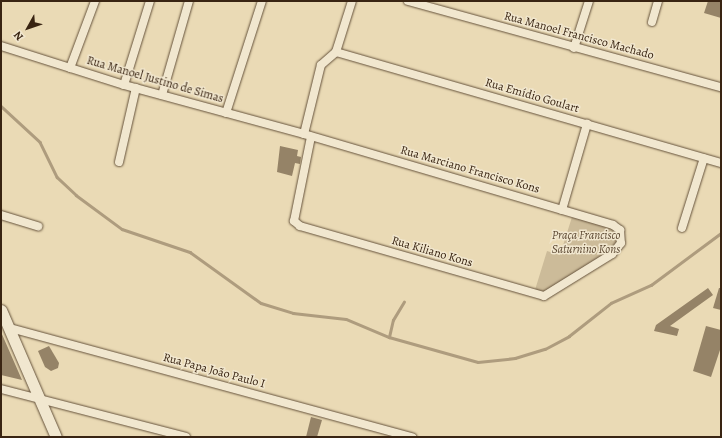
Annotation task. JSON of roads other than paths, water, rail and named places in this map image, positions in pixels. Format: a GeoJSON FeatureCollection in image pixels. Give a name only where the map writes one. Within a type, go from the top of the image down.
{"type":"FeatureCollection","features":[{"type":"Feature","properties":{"kind":"main road"},"geometry":{"type":"LineString","coordinates":[[1,310],[56,437]]}},
{"type":"Feature","properties":{"kind":"street"},"geometry":{"type":"LineString","coordinates":[[70,68],[95,1]]}},
{"type":"Feature","properties":{"kind":"street"},"geometry":{"type":"LineString","coordinates":[[124,85],[150,1]]}},
{"type":"Feature","properties":{"kind":"street"},"geometry":{"type":"LineString","coordinates":[[162,95],[189,1]]}},
{"type":"Feature","properties":{"kind":"street"},"geometry":{"type":"LineString","coordinates":[[226,113],[262,1]]}},
{"type":"Feature","properties":{"kind":"street"},"geometry":{"type":"LineString","coordinates":[[308,135],[321,65],[336,52],[352,1]]}},
{"type":"Feature","properties":{"kind":"street","name":"Rua Manoel Francisco Machado"},"geometry":{"type":"LineString","coordinates":[[408,1],[574,48],[721,87]]}},
{"type":"Feature","properties":{"kind":"street"},"geometry":{"type":"LineString","coordinates":[[574,48],[589,1]]}},
{"type":"Feature","properties":{"kind":"street"},"geometry":{"type":"LineString","coordinates":[[652,22],[658,1]]}},
{"type":"Feature","properties":{"kind":"street","name":"Rua Manoel Justino de Simas"},"geometry":{"type":"LineString","coordinates":[[1,46],[124,85],[308,135]]}},
{"type":"Feature","properties":{"kind":"street","name":"Rua Emídio Goulart"},"geometry":{"type":"LineString","coordinates":[[336,52],[721,162]]}},
{"type":"Feature","properties":{"kind":"street"},"geometry":{"type":"LineString","coordinates":[[119,162],[136,88]]}},
{"type":"Feature","properties":{"kind":"street"},"geometry":{"type":"LineString","coordinates":[[562,210],[587,124]]}},
{"type":"Feature","properties":{"kind":"street","name":"Rua Marciano Francisco Kons"},"geometry":{"type":"LineString","coordinates":[[308,135],[613,224],[620,230]]}},
{"type":"Feature","properties":{"kind":"street","name":"Rua Kiliano Kons"},"geometry":{"type":"LineString","coordinates":[[308,135],[294,221],[300,226],[544,296],[612,254],[621,243],[620,230]]}},
{"type":"Feature","properties":{"kind":"street"},"geometry":{"type":"LineString","coordinates":[[682,228],[704,158]]}},
{"type":"Feature","properties":{"kind":"street"},"geometry":{"type":"LineString","coordinates":[[1,215],[38,226]]}},
{"type":"Feature","properties":{"kind":"street","name":"Rua Papa João Paulo I"},"geometry":{"type":"LineString","coordinates":[[10,328],[412,437]]}},
{"type":"Feature","properties":{"kind":"street"},"geometry":{"type":"LineString","coordinates":[[1,389],[186,437]]}},
{"type":"Feature","properties":{"kind":"waterway"},"geometry":{"type":"LineString","coordinates":[[1,106],[40,142],[57,177],[76,195],[122,229],[190,252],[261,303],[293,313],[346,319],[389,337],[478,362],[515,358],[545,349],[569,336],[611,303],[651,285],[721,233]]}},
{"type":"Feature","properties":{"kind":"waterway"},"geometry":{"type":"LineString","coordinates":[[389,337],[393,320],[404,302]]}},
{"type":"Feature","properties":{"kind":"park label","name":"Praça Francisco Saturnino Kons"},"geometry":{"type":"Point","coordinates":[586,243]}}]}
